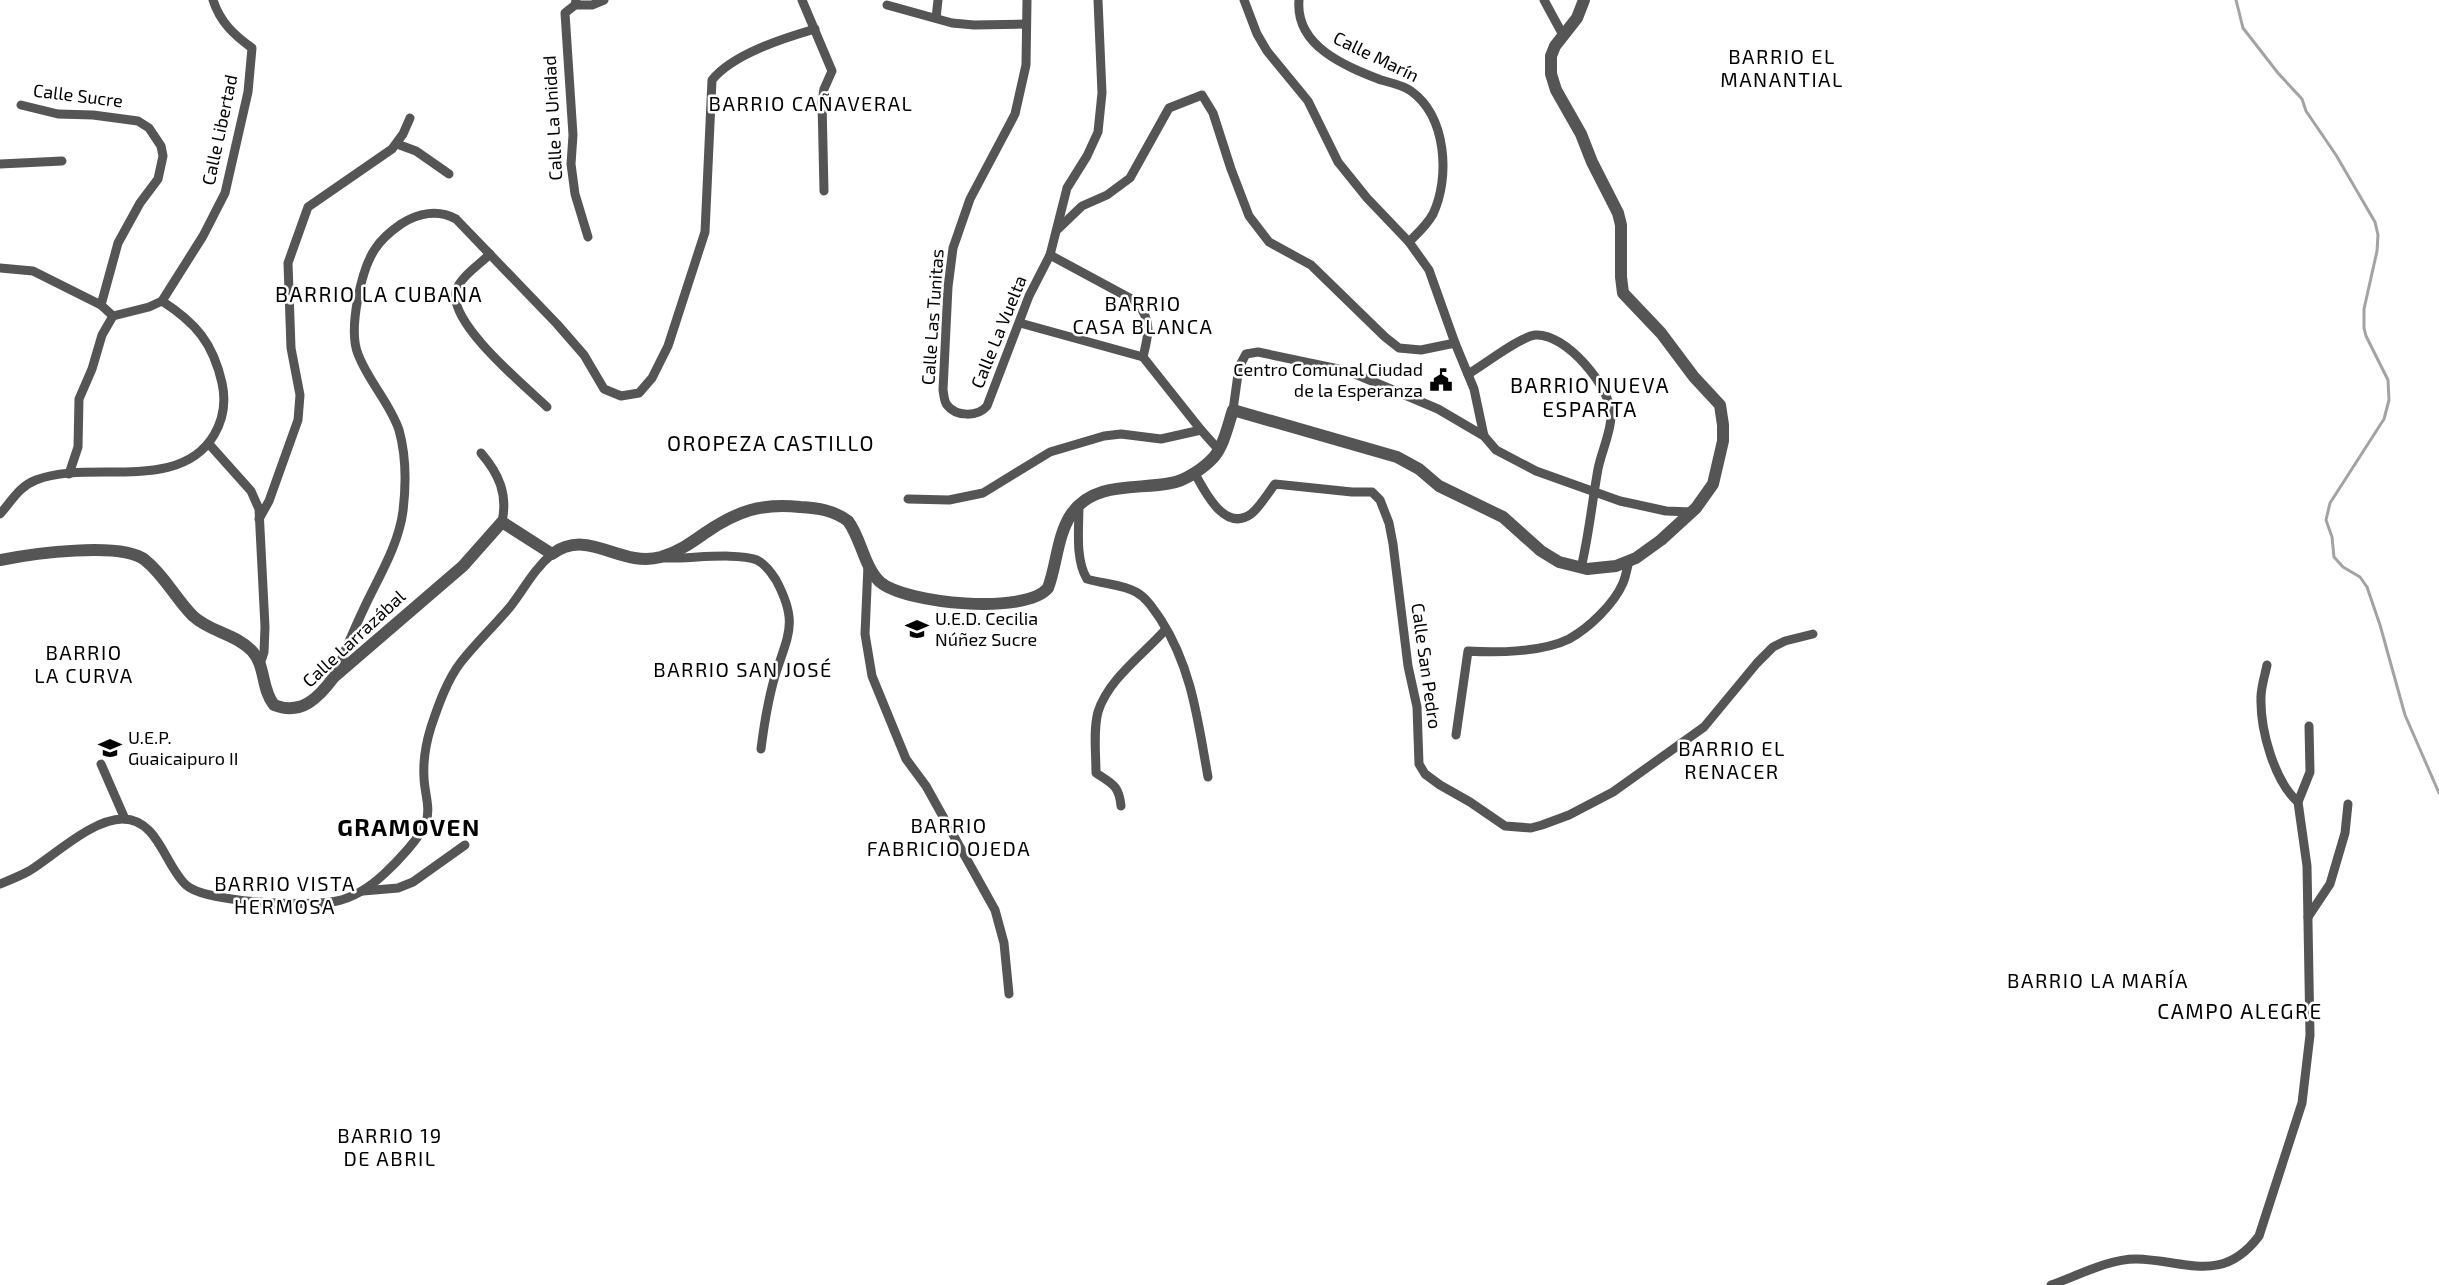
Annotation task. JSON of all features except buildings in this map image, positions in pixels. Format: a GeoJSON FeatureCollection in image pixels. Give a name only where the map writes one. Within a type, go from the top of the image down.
{"type":"FeatureCollection","features":[{"type":"Feature","properties":{"kind":"street","name":"Calle Libertad"},"geometry":{"type":"LineString","coordinates":[[162,301],[203,236],[225,193],[248,92],[252,48],[226,26],[213,0]]}},
{"type":"Feature","properties":{"kind":"street"},"geometry":{"type":"LineString","coordinates":[[576,2],[592,5],[604,0]]}},
{"type":"Feature","properties":{"kind":"street"},"geometry":{"type":"LineString","coordinates":[[802,0],[832,71],[824,89],[822,102],[824,191]]}},
{"type":"Feature","properties":{"kind":"street"},"geometry":{"type":"LineString","coordinates":[[936,18],[938,0]]}},
{"type":"Feature","properties":{"kind":"street","name":"Calle Las Tunitas"},"geometry":{"type":"LineString","coordinates":[[974,415],[948,408],[943,390],[951,266],[963,215],[1015,114],[1026,65],[1027,0]]}},
{"type":"Feature","properties":{"kind":"street","name":"Calle La Vuelta"},"geometry":{"type":"LineString","coordinates":[[974,415],[982,412],[987,406],[1029,296],[1050,255],[1067,188],[1094,143],[1101,116],[1098,0]]}},
{"type":"Feature","properties":{"kind":"street"},"geometry":{"type":"LineString","coordinates":[[1244,0],[1257,34],[1267,51],[1308,101],[1338,162],[1367,198],[1409,242],[1429,270],[1474,389],[1484,436]]}},
{"type":"Feature","properties":{"kind":"street","name":"Calle Marín"},"geometry":{"type":"LineString","coordinates":[[1299,0],[1303,27],[1313,43],[1354,69],[1410,90],[1422,101],[1431,115],[1442,147],[1442,182],[1432,215],[1409,242]]}},
{"type":"Feature","properties":{"kind":"street"},"geometry":{"type":"LineString","coordinates":[[1544,0],[1563,35]]}},
{"type":"Feature","properties":{"kind":"street"},"geometry":{"type":"LineString","coordinates":[[1233,410],[1397,457],[1419,469],[1439,486],[1503,517],[1541,551],[1559,562],[1581,568],[1599,569],[1629,561],[1661,540],[1692,512],[1710,489],[1719,462],[1723,441],[1722,411],[1720,405],[1694,377],[1661,333],[1623,293],[1621,225],[1618,213],[1551,74],[1551,56],[1555,46],[1577,18],[1584,0]]}},
{"type":"Feature","properties":{"kind":"street","name":"Calle La Unidad"},"geometry":{"type":"LineString","coordinates":[[576,2],[565,13],[573,135],[572,164],[575,194],[588,237]]}},
{"type":"Feature","properties":{"kind":"street"},"geometry":{"type":"LineString","coordinates":[[887,6],[974,25],[1026,24]]}},
{"type":"Feature","properties":{"kind":"street"},"geometry":{"type":"LineString","coordinates":[[334,677],[381,573],[403,514],[404,477],[399,430],[364,367],[354,339],[359,299],[368,263],[375,249],[389,232],[409,219],[437,212],[456,219],[557,324],[584,355],[604,388],[621,396],[639,393],[652,378],[668,346],[705,232],[712,80],[721,71],[757,49],[815,29]]}},
{"type":"Feature","properties":{"kind":"street"},"geometry":{"type":"LineString","coordinates":[[1057,230],[1082,206],[1107,195],[1130,178],[1169,108],[1202,95],[1214,113],[1231,169],[1249,216],[1269,243],[1311,265],[1385,337],[1400,348],[1422,350],[1455,343]]}},
{"type":"Feature","properties":{"kind":"street","name":"Calle Sucre"},"geometry":{"type":"LineString","coordinates":[[21,105],[58,114],[93,115],[138,121],[149,128],[160,146],[163,156],[158,179],[140,203],[118,243],[100,305]]}},
{"type":"Feature","properties":{"kind":"street"},"geometry":{"type":"LineString","coordinates":[[259,519],[269,501],[298,420],[300,395],[291,348],[287,286],[288,263],[308,207],[363,172],[397,144],[410,118]]}},
{"type":"Feature","properties":{"kind":"street"},"geometry":{"type":"LineString","coordinates":[[397,144],[416,151],[449,174]]}},
{"type":"Feature","properties":{"kind":"street"},"geometry":{"type":"LineString","coordinates":[[0,164],[62,160]]}},
{"type":"Feature","properties":{"kind":"street"},"geometry":{"type":"LineString","coordinates":[[490,255],[461,282],[456,290],[456,306],[470,331],[547,407]]}},
{"type":"Feature","properties":{"kind":"street"},"geometry":{"type":"LineString","coordinates":[[1050,255],[1137,302],[1145,313],[1148,323],[1149,335],[1143,357]]}},
{"type":"Feature","properties":{"kind":"street"},"geometry":{"type":"LineString","coordinates":[[0,268],[33,271],[100,305],[113,316]]}},
{"type":"Feature","properties":{"kind":"street"},"geometry":{"type":"LineString","coordinates":[[0,514],[24,485],[38,479],[69,474],[167,468],[182,463],[209,444],[223,416],[224,392],[217,363],[210,346],[199,330],[162,301],[149,307],[113,316],[102,335],[92,369],[79,399],[78,447],[69,474]]}},
{"type":"Feature","properties":{"kind":"street"},"geometry":{"type":"LineString","coordinates":[[1020,323],[1143,357],[1218,449]]}},
{"type":"Feature","properties":{"kind":"street"},"geometry":{"type":"LineString","coordinates":[[1468,374],[1526,338],[1533,335],[1548,337],[1570,349],[1605,393],[1611,412],[1598,470],[1581,568]]}},
{"type":"Feature","properties":{"kind":"street"},"geometry":{"type":"LineString","coordinates":[[659,557],[690,544],[722,522],[749,509],[796,506],[829,510],[848,520],[879,581],[900,593],[917,598],[980,604],[1032,599],[1043,594],[1048,588],[1066,525],[1079,506],[1104,491],[1138,485],[1172,483],[1194,472],[1214,457],[1233,410],[1239,367],[1246,354],[1258,352],[1348,371],[1438,409],[1484,436],[1496,450],[1536,471],[1620,501],[1692,512]]}},
{"type":"Feature","properties":{"kind":"street"},"geometry":{"type":"LineString","coordinates":[[908,499],[949,500],[983,493],[1050,452],[1104,436],[1121,434],[1161,439],[1201,430]]}},
{"type":"Feature","properties":{"kind":"street"},"geometry":{"type":"LineString","coordinates":[[209,444],[251,491],[258,509],[265,627],[264,652],[260,664]]}},
{"type":"Feature","properties":{"kind":"street"},"geometry":{"type":"LineString","coordinates":[[481,453],[498,475],[504,499],[502,522],[552,554]]}},
{"type":"Feature","properties":{"kind":"street","name":"Calle San Pedro"},"geometry":{"type":"LineString","coordinates":[[1194,472],[1217,508],[1225,516],[1235,518],[1245,518],[1253,512],[1275,484],[1372,492],[1376,495],[1384,508],[1393,544],[1408,666],[1417,707],[1419,764],[1425,774],[1440,785],[1505,826],[1531,828],[1542,825],[1569,815],[1613,792],[1704,727],[1773,647],[1785,641],[1813,634]]}},
{"type":"Feature","properties":{"kind":"street"},"geometry":{"type":"LineString","coordinates":[[1079,506],[1080,549],[1087,579],[1137,592],[1155,611],[1166,629],[1189,680],[1208,777]]}},
{"type":"Feature","properties":{"kind":"street","name":"Calle Larrazábal"},"geometry":{"type":"LineString","coordinates":[[0,560],[32,555],[110,550],[137,555],[157,571],[193,616],[253,652],[260,664],[266,692],[274,705],[280,708],[311,703],[334,677],[463,566],[502,522]]}},
{"type":"Feature","properties":{"kind":"street"},"geometry":{"type":"LineString","coordinates":[[0,884],[29,871],[90,830],[112,820],[125,819],[143,825],[149,830],[171,866],[187,886],[210,896],[235,901],[305,904],[336,901],[361,891],[384,874],[427,821],[424,777],[427,741],[440,703],[461,662],[510,606],[542,562],[573,543],[586,543],[621,556],[734,557],[757,560],[772,573],[789,612],[789,634],[771,694],[761,749]]}},
{"type":"Feature","properties":{"kind":"street"},"geometry":{"type":"LineString","coordinates":[[1456,735],[1468,651],[1513,651],[1568,639],[1602,611],[1617,594],[1624,582],[1629,561]]}},
{"type":"Feature","properties":{"kind":"street"},"geometry":{"type":"LineString","coordinates":[[868,562],[865,634],[872,676],[906,759],[926,786],[995,910],[1004,943],[1009,994]]}},
{"type":"Feature","properties":{"kind":"street"},"geometry":{"type":"LineString","coordinates":[[1121,806],[1119,791],[1113,784],[1096,773],[1098,713],[1114,683],[1166,629]]}},
{"type":"Feature","properties":{"kind":"street"},"geometry":{"type":"LineString","coordinates":[[2267,665],[2260,695],[2262,726],[2277,772],[2290,795],[2298,802]]}},
{"type":"Feature","properties":{"kind":"street"},"geometry":{"type":"LineString","coordinates":[[2051,1285],[2134,1259],[2192,1266],[2227,1264],[2247,1252],[2259,1236],[2302,1103],[2310,1035],[2307,866],[2298,802],[2310,772],[2309,726]]}},
{"type":"Feature","properties":{"kind":"street"},"geometry":{"type":"LineString","coordinates":[[101,764],[125,819]]}},
{"type":"Feature","properties":{"kind":"street"},"geometry":{"type":"LineString","coordinates":[[2308,917],[2330,884],[2345,833],[2348,804]]}},
{"type":"Feature","properties":{"kind":"street"},"geometry":{"type":"LineString","coordinates":[[361,891],[398,888],[413,882],[465,844]]}},
{"type":"Feature","properties":{"kind":"waterway"},"geometry":{"type":"LineString","coordinates":[[2236,0],[2243,28],[2278,73],[2302,99],[2306,111],[2336,155],[2375,222],[2378,235],[2377,251],[2364,309],[2364,328],[2388,380],[2389,400],[2384,419],[2330,503],[2326,520],[2332,537],[2334,557],[2343,567],[2360,577],[2367,587],[2405,715],[2439,793]]}},
{"type":"Feature","properties":{"kind":"place","name":"Centro Comunal Ciudad de la Esperanza"},"geometry":{"type":"Point","coordinates":[1441,380]}},
{"type":"Feature","properties":{"kind":"place","name":"U.E.D. Cecilia Núñez Sucre"},"geometry":{"type":"Point","coordinates":[917,629]}},
{"type":"Feature","properties":{"kind":"place","name":"U.E.P. Guaicaipuro II"},"geometry":{"type":"Point","coordinates":[110,748]}},
{"type":"Feature","properties":{"kind":"district","name":"BARRIO EL MANANTIAL"},"geometry":{"type":"Point","coordinates":[1782,68]}},
{"type":"Feature","properties":{"kind":"district","name":"BARRIO CAÑAVERAL"},"geometry":{"type":"Point","coordinates":[811,104]}},
{"type":"Feature","properties":{"kind":"district","name":"BARRIO LA CUBANA"},"geometry":{"type":"Point","coordinates":[379,295]}},
{"type":"Feature","properties":{"kind":"district","name":"BARRIO CASA BLANCA"},"geometry":{"type":"Point","coordinates":[1143,316]}},
{"type":"Feature","properties":{"kind":"district","name":"BARRIO NUEVA ESPARTA"},"geometry":{"type":"Point","coordinates":[1590,398]}},
{"type":"Feature","properties":{"kind":"district","name":"OROPEZA CASTILLO"},"geometry":{"type":"Point","coordinates":[771,444]}},
{"type":"Feature","properties":{"kind":"district","name":"BARRIO LA CURVA"},"geometry":{"type":"Point","coordinates":[84,664]}},
{"type":"Feature","properties":{"kind":"district","name":"BARRIO SAN JOSÉ"},"geometry":{"type":"Point","coordinates":[743,670]}},
{"type":"Feature","properties":{"kind":"district","name":"BARRIO EL RENACER"},"geometry":{"type":"Point","coordinates":[1732,760]}},
{"type":"Feature","properties":{"kind":"district","name":"GRAMOVEN"},"geometry":{"type":"Point","coordinates":[409,828]}},
{"type":"Feature","properties":{"kind":"district","name":"BARRIO FABRICIO OJEDA"},"geometry":{"type":"Point","coordinates":[949,838]}},
{"type":"Feature","properties":{"kind":"district","name":"BARRIO VISTA HERMOSA"},"geometry":{"type":"Point","coordinates":[285,896]}},
{"type":"Feature","properties":{"kind":"district","name":"BARRIO LA MARÍA"},"geometry":{"type":"Point","coordinates":[2098,981]}},
{"type":"Feature","properties":{"kind":"district","name":"CAMPO ALEGRE"},"geometry":{"type":"Point","coordinates":[2240,1012]}},
{"type":"Feature","properties":{"kind":"district","name":"BARRIO 19 DE ABRIL"},"geometry":{"type":"Point","coordinates":[390,1148]}}]}
